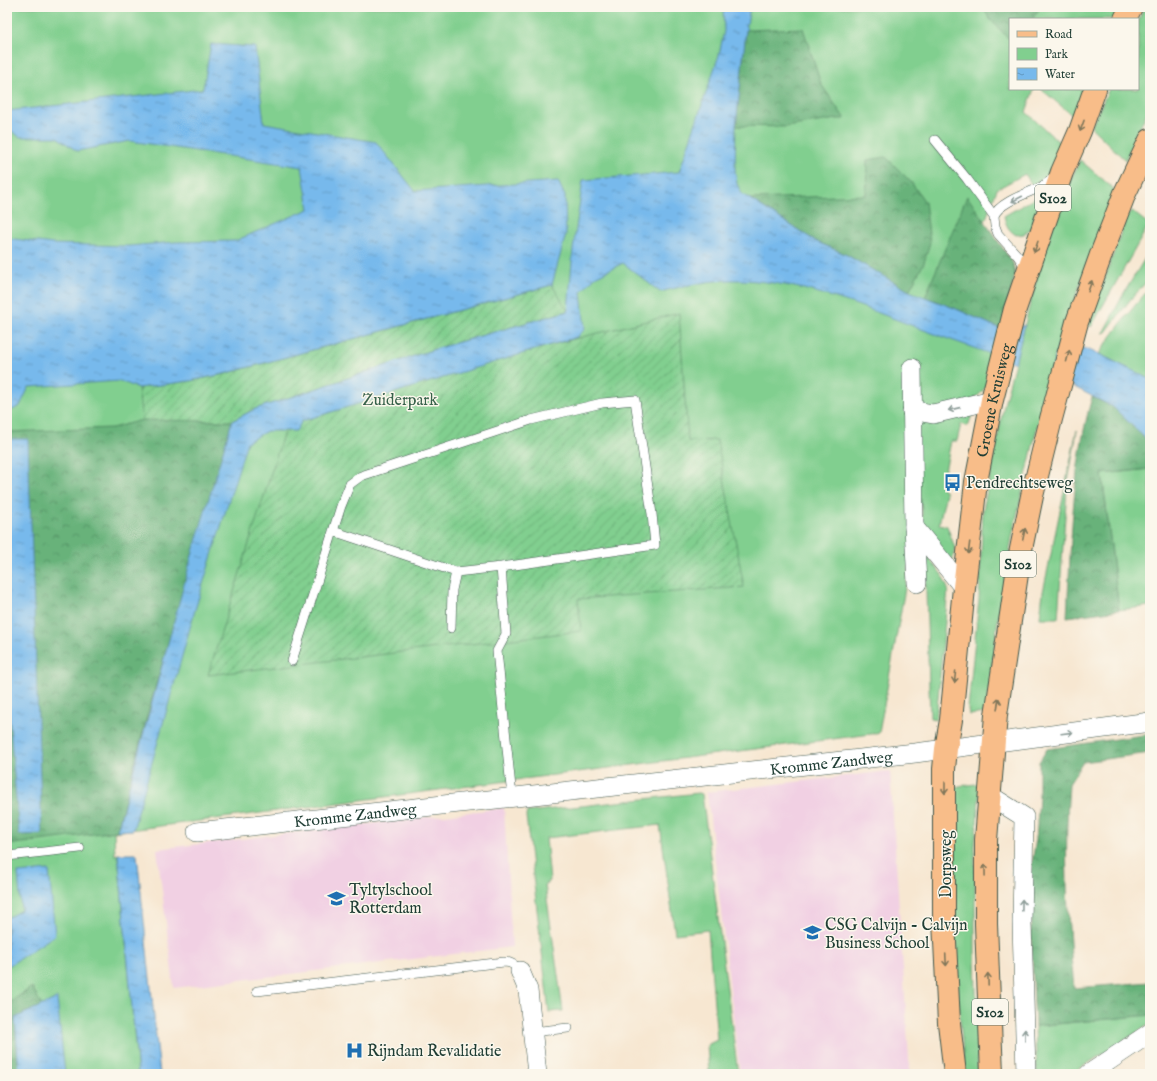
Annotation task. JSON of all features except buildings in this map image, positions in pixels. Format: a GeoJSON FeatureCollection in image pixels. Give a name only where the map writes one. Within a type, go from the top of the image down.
{"type":"FeatureCollection","features":[{"type":"Feature","properties":{"kind":"main road"},"geometry":{"type":"LineString","coordinates":[[1126,18],[1131,7]]}},
{"type":"Feature","properties":{"kind":"main road","name":"Groene Kruisweg"},"geometry":{"type":"LineString","coordinates":[[946,749],[951,720],[976,482],[992,400],[1015,309],[1062,172],[1080,131],[1095,90]]}},
{"type":"Feature","properties":{"kind":"main road","name":"S102"},"geometry":{"type":"LineString","coordinates":[[992,1074],[985,864],[996,715],[1020,554],[1032,496],[1077,322],[1125,193],[1150,140]]}},
{"type":"Feature","properties":{"kind":"main road","name":"Dorpsweg"},"geometry":{"type":"LineString","coordinates":[[946,749],[944,769],[944,921],[949,1023],[955,1074]]}},
{"type":"Feature","properties":{"kind":"street"},"geometry":{"type":"LineString","coordinates":[[912,368],[914,527],[917,583]]}},
{"type":"Feature","properties":{"kind":"street"},"geometry":{"type":"LineString","coordinates":[[912,412],[933,414],[992,400]]}},
{"type":"Feature","properties":{"kind":"street"},"geometry":{"type":"LineString","coordinates":[[914,527],[964,588]]}},
{"type":"Feature","properties":{"kind":"street","name":"Kromme Zandweg"},"geometry":{"type":"LineString","coordinates":[[197,832],[946,749],[1150,722]]}},
{"type":"Feature","properties":{"kind":"street"},"geometry":{"type":"LineString","coordinates":[[989,795],[1024,817],[1022,922],[1026,1074]]}},
{"type":"Feature","properties":{"kind":"street"},"geometry":{"type":"LineString","coordinates":[[520,971],[528,990],[537,1074]]}},
{"type":"Feature","properties":{"kind":"street"},"geometry":{"type":"LineString","coordinates":[[1089,1074],[1150,1033]]}},
{"type":"Feature","properties":{"kind":"lane"},"geometry":{"type":"LineString","coordinates":[[935,140],[994,216]]}},
{"type":"Feature","properties":{"kind":"lane"},"geometry":{"type":"LineString","coordinates":[[1028,271],[1017,255],[998,234],[994,226],[995,212],[1001,207],[1042,186],[1062,172]]}},
{"type":"Feature","properties":{"kind":"lane"},"geometry":{"type":"LineString","coordinates":[[292,661],[333,531],[341,506],[350,484],[362,476],[531,420],[602,403],[635,400],[652,514],[655,545],[456,572],[333,531]]}},
{"type":"Feature","properties":{"kind":"lane"},"geometry":{"type":"LineString","coordinates":[[501,567],[506,634],[497,651],[512,797]]}},
{"type":"Feature","properties":{"kind":"lane"},"geometry":{"type":"LineString","coordinates":[[451,628],[452,590],[456,572]]}},
{"type":"Feature","properties":{"kind":"lane"},"geometry":{"type":"LineString","coordinates":[[7,856],[80,848]]}},
{"type":"Feature","properties":{"kind":"lane"},"geometry":{"type":"LineString","coordinates":[[257,991],[504,962],[509,962],[515,965],[520,971]]}},
{"type":"Feature","properties":{"kind":"lane"},"geometry":{"type":"LineString","coordinates":[[532,1032],[568,1028]]}},
{"type":"Feature","properties":{"kind":"shaded area","name":"CSG Calvijn - Calvijn Business School"},"geometry":{"type":"Polygon","coordinates":[[[890,771],[910,1074],[740,1074],[707,792],[890,771]]]}},
{"type":"Feature","properties":{"kind":"shaded area","name":"Tyltylschool Rotterdam"},"geometry":{"type":"Polygon","coordinates":[[[504,808],[512,947],[174,988],[157,849],[504,808]]]}},
{"type":"Feature","properties":{"kind":"green space","name":"Zuiderpark"},"geometry":{"type":"Polygon","coordinates":[[[7,7],[1123,7],[1118,18],[1009,18],[1009,90],[1034,90],[1026,112],[1061,144],[1052,169],[1045,177],[1032,185],[1025,174],[997,189],[958,294],[995,355],[988,382],[982,392],[974,399],[970,414],[972,415],[968,426],[961,424],[957,441],[951,441],[942,486],[946,493],[939,524],[947,526],[955,548],[952,563],[923,527],[921,499],[879,733],[114,832],[115,855],[118,854],[138,1074],[7,1074],[7,7]]]}},
{"type":"Feature","properties":{"kind":"green space"},"geometry":{"type":"Polygon","coordinates":[[[983,7],[1041,7],[1033,18],[1009,18],[1009,39],[989,18],[983,7]]]}},
{"type":"Feature","properties":{"kind":"green space"},"geometry":{"type":"Polygon","coordinates":[[[1144,7],[1150,7],[1150,106],[1125,160],[1091,127],[1109,90],[1139,90],[1139,20],[1144,7]]]}},
{"type":"Feature","properties":{"kind":"green space"},"geometry":{"type":"Polygon","coordinates":[[[803,28],[821,84],[845,119],[786,127],[736,126],[746,30],[803,28]]]}},
{"type":"Feature","properties":{"kind":"green space"},"geometry":{"type":"Polygon","coordinates":[[[1042,90],[1084,90],[1073,116],[1042,90]]]}},
{"type":"Feature","properties":{"kind":"green space"},"geometry":{"type":"Polygon","coordinates":[[[886,157],[911,182],[925,202],[930,242],[924,263],[909,291],[845,254],[817,242],[750,199],[866,195],[867,160],[886,157]]]}},
{"type":"Feature","properties":{"kind":"green space"},"geometry":{"type":"Polygon","coordinates":[[[1080,160],[1115,190],[1060,339],[1044,397],[1012,537],[998,618],[986,713],[969,715],[968,708],[979,599],[983,510],[1004,405],[1045,246],[1061,201],[1080,160]]]}},
{"type":"Feature","properties":{"kind":"green space"},"geometry":{"type":"Polygon","coordinates":[[[967,196],[1013,263],[1015,275],[1001,329],[925,297],[967,196]]]}},
{"type":"Feature","properties":{"kind":"green space"},"geometry":{"type":"Polygon","coordinates":[[[1037,197],[1040,199],[1031,228],[1024,234],[1016,235],[1008,227],[1004,216],[1037,197]]]}},
{"type":"Feature","properties":{"kind":"green space"},"geometry":{"type":"Polygon","coordinates":[[[1132,211],[1147,223],[1148,226],[1091,327],[1089,324],[1127,215],[1132,211]]]}},
{"type":"Feature","properties":{"kind":"green space"},"geometry":{"type":"Polygon","coordinates":[[[1150,250],[1150,278],[1130,300],[1106,332],[1103,333],[1124,293],[1150,250]]]}},
{"type":"Feature","properties":{"kind":"green space"},"geometry":{"type":"Polygon","coordinates":[[[552,285],[568,311],[438,348],[255,409],[232,421],[142,420],[138,388],[190,381],[224,374],[552,285]]]}},
{"type":"Feature","properties":{"kind":"green space"},"geometry":{"type":"Polygon","coordinates":[[[1150,288],[1150,379],[1099,354],[1123,320],[1150,288]]]}},
{"type":"Feature","properties":{"kind":"green space"},"geometry":{"type":"Polygon","coordinates":[[[679,313],[688,441],[717,440],[744,587],[578,599],[581,631],[208,675],[286,425],[550,345],[679,313]]]}},
{"type":"Feature","properties":{"kind":"green space"},"geometry":{"type":"Polygon","coordinates":[[[1092,397],[1113,407],[1150,443],[1150,469],[1102,474],[1119,610],[1067,617],[1071,534],[1076,478],[1085,424],[1092,397]]]}},
{"type":"Feature","properties":{"kind":"green space"},"geometry":{"type":"Polygon","coordinates":[[[142,420],[232,421],[144,727],[117,831],[7,845],[7,432],[112,428],[142,420]]]}},
{"type":"Feature","properties":{"kind":"green space"},"geometry":{"type":"Polygon","coordinates":[[[1077,430],[1067,487],[1058,618],[1040,618],[1043,592],[1077,430]]]}},
{"type":"Feature","properties":{"kind":"green space"},"geometry":{"type":"Polygon","coordinates":[[[1150,469],[1150,606],[1119,610],[1102,474],[1150,469]]]}},
{"type":"Feature","properties":{"kind":"green space"},"geometry":{"type":"Polygon","coordinates":[[[929,558],[942,575],[948,589],[936,719],[930,718],[925,559],[929,558]]]}},
{"type":"Feature","properties":{"kind":"green space"},"geometry":{"type":"Polygon","coordinates":[[[1150,734],[1150,753],[1083,762],[1069,784],[1067,810],[1067,860],[1068,912],[1074,988],[1150,982],[1150,1015],[1035,1026],[1029,881],[1036,839],[1039,798],[1039,762],[1047,749],[1150,734]]]}},
{"type":"Feature","properties":{"kind":"green space"},"geometry":{"type":"Polygon","coordinates":[[[976,784],[980,788],[975,846],[975,955],[978,1073],[965,1073],[959,1009],[955,927],[954,788],[976,784]]]}},
{"type":"Feature","properties":{"kind":"green space"},"geometry":{"type":"Polygon","coordinates":[[[698,793],[702,794],[738,1074],[709,1074],[707,1045],[717,1040],[708,930],[675,934],[660,825],[546,838],[550,881],[545,885],[563,1011],[549,1012],[526,816],[527,812],[698,793]]]}},
{"type":"Feature","properties":{"kind":"green space"},"geometry":{"type":"Polygon","coordinates":[[[32,987],[42,1006],[15,1018],[19,1074],[7,1074],[7,1004],[32,987]]]}},
{"type":"Feature","properties":{"kind":"green space"},"geometry":{"type":"Polygon","coordinates":[[[1150,1015],[1150,1024],[1071,1074],[1037,1074],[1035,1026],[1150,1015]]]}},
{"type":"Feature","properties":{"kind":"water"},"geometry":{"type":"Polygon","coordinates":[[[723,7],[750,7],[746,30],[736,126],[735,169],[737,184],[742,194],[817,242],[845,254],[909,291],[954,308],[1001,329],[1025,325],[1015,363],[871,310],[807,290],[763,282],[720,280],[660,292],[623,263],[595,277],[581,292],[585,329],[577,337],[302,421],[296,431],[267,431],[247,442],[195,610],[133,830],[117,831],[192,555],[232,421],[255,409],[438,348],[568,311],[573,249],[583,180],[679,172],[719,55],[724,31],[723,7]]]}},
{"type":"Feature","properties":{"kind":"water"},"geometry":{"type":"Polygon","coordinates":[[[211,44],[255,47],[264,123],[376,142],[415,191],[558,181],[565,196],[566,234],[552,285],[224,374],[190,381],[138,388],[120,381],[29,387],[20,406],[7,413],[7,238],[53,244],[129,246],[175,242],[235,241],[309,209],[302,167],[130,141],[77,151],[57,137],[20,137],[7,128],[7,111],[203,89],[211,44]]]}},
{"type":"Feature","properties":{"kind":"water"},"geometry":{"type":"Polygon","coordinates":[[[1060,339],[1099,354],[1150,379],[1150,443],[1113,407],[1059,379],[1050,376],[1060,339]]]}},
{"type":"Feature","properties":{"kind":"water"},"geometry":{"type":"Polygon","coordinates":[[[7,439],[28,439],[42,834],[19,835],[7,689],[7,439]]]}},
{"type":"Feature","properties":{"kind":"water"},"geometry":{"type":"Polygon","coordinates":[[[118,854],[137,854],[160,1074],[138,1074],[118,854]]]}},
{"type":"Feature","properties":{"kind":"water"},"geometry":{"type":"Polygon","coordinates":[[[49,870],[55,935],[7,967],[7,918],[21,910],[18,873],[49,870]]]}},
{"type":"Feature","properties":{"kind":"water"},"geometry":{"type":"Polygon","coordinates":[[[57,998],[65,1074],[19,1074],[15,1018],[57,998]]]}},
{"type":"Feature","properties":{"kind":"place","name":"Pendrechtseweg"},"geometry":{"type":"Point","coordinates":[953,482]}},
{"type":"Feature","properties":{"kind":"place","name":"Tyltylschool Rotterdam"},"geometry":{"type":"Point","coordinates":[336,898]}},
{"type":"Feature","properties":{"kind":"place","name":"CSG Calvijn - Calvijn Business School"},"geometry":{"type":"Point","coordinates":[812,933]}},
{"type":"Feature","properties":{"kind":"place","name":"Rijndam Revalidatie"},"geometry":{"type":"Point","coordinates":[354,1050]}}]}
